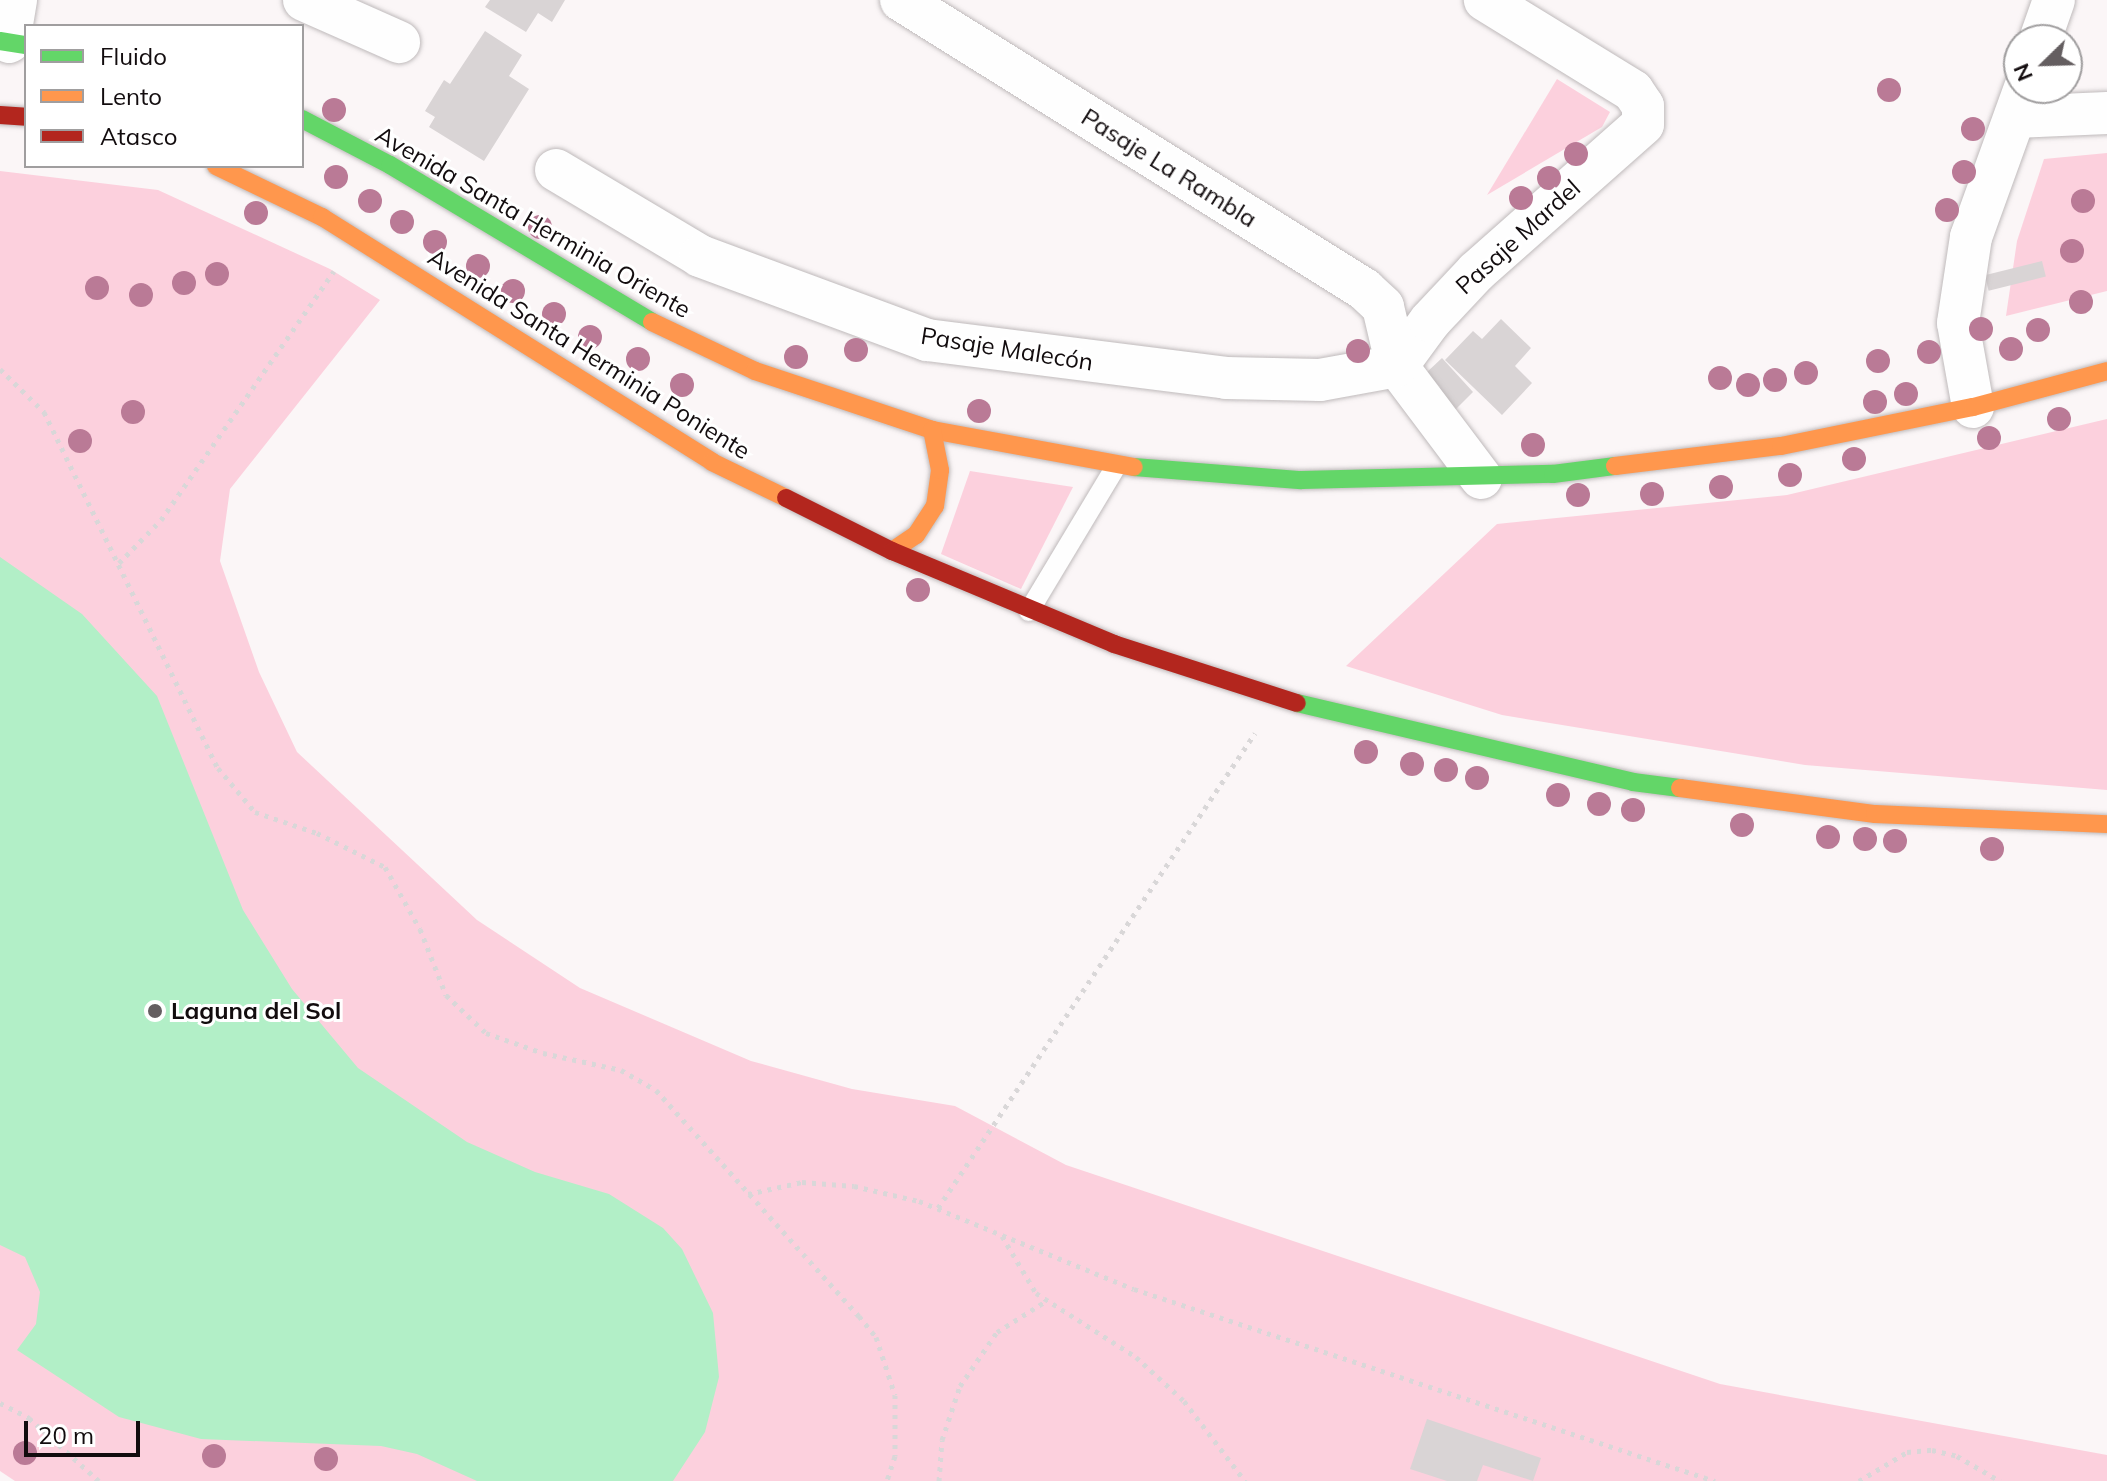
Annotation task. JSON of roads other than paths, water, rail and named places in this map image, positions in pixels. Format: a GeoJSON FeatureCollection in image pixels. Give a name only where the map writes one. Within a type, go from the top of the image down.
{"type":"FeatureCollection","features":[{"type":"Feature","properties":{"kind":"street"},"geometry":{"type":"LineString","coordinates":[[12,43],[16,0]]}},
{"type":"Feature","properties":{"kind":"street"},"geometry":{"type":"LineString","coordinates":[[304,0],[399,42]]}},
{"type":"Feature","properties":{"kind":"street","name":"Pasaje La Rambla"},"geometry":{"type":"LineString","coordinates":[[901,0],[1364,289],[1383,307],[1397,366]]}},
{"type":"Feature","properties":{"kind":"street","name":"Pasaje Mardel"},"geometry":{"type":"LineString","coordinates":[[1397,366],[1430,321],[1476,272],[1632,139],[1645,116],[1633,91],[1485,0]]}},
{"type":"Feature","properties":{"kind":"street"},"geometry":{"type":"LineString","coordinates":[[2046,24],[2054,0]]}},
{"type":"Feature","properties":{"kind":"street"},"geometry":{"type":"LineString","coordinates":[[1973,407],[1958,323],[1971,237],[2019,104]]}},
{"type":"Feature","properties":{"kind":"street"},"geometry":{"type":"LineString","coordinates":[[2036,104],[2107,113]]}},
{"type":"Feature","properties":{"kind":"street"},"geometry":{"type":"LineString","coordinates":[[0,115],[24,117]]}},
{"type":"Feature","properties":{"kind":"street","name":"Avenida Santa Herminia Oriente"},"geometry":{"type":"LineString","coordinates":[[304,120],[390,165],[616,304],[687,340],[814,395],[932,430],[1116,466],[1301,480],[1481,478],[1781,446],[1973,407],[2107,371]]}},
{"type":"Feature","properties":{"kind":"street","name":"Avenida Santa Herminia Poniente"},"geometry":{"type":"LineString","coordinates":[[220,168],[322,217],[712,462],[892,551],[1029,611],[1306,706],[1537,763],[1663,786],[1875,814],[2107,824]]}},
{"type":"Feature","properties":{"kind":"street","name":"Pasaje Malecón"},"geometry":{"type":"LineString","coordinates":[[556,170],[700,256],[927,340],[1226,378],[1320,380],[1397,366]]}},
{"type":"Feature","properties":{"kind":"street"},"geometry":{"type":"LineString","coordinates":[[1397,366],[1481,478]]}},
{"type":"Feature","properties":{"kind":"street"},"geometry":{"type":"LineString","coordinates":[[892,551],[916,535],[935,506],[940,470],[932,430]]}},
{"type":"Feature","properties":{"kind":"lane"},"geometry":{"type":"LineString","coordinates":[[1029,611],[1116,466]]}},
{"type":"Feature","properties":{"kind":"place","name":"Laguna del Sol"},"geometry":{"type":"Point","coordinates":[155,1011]}}]}
